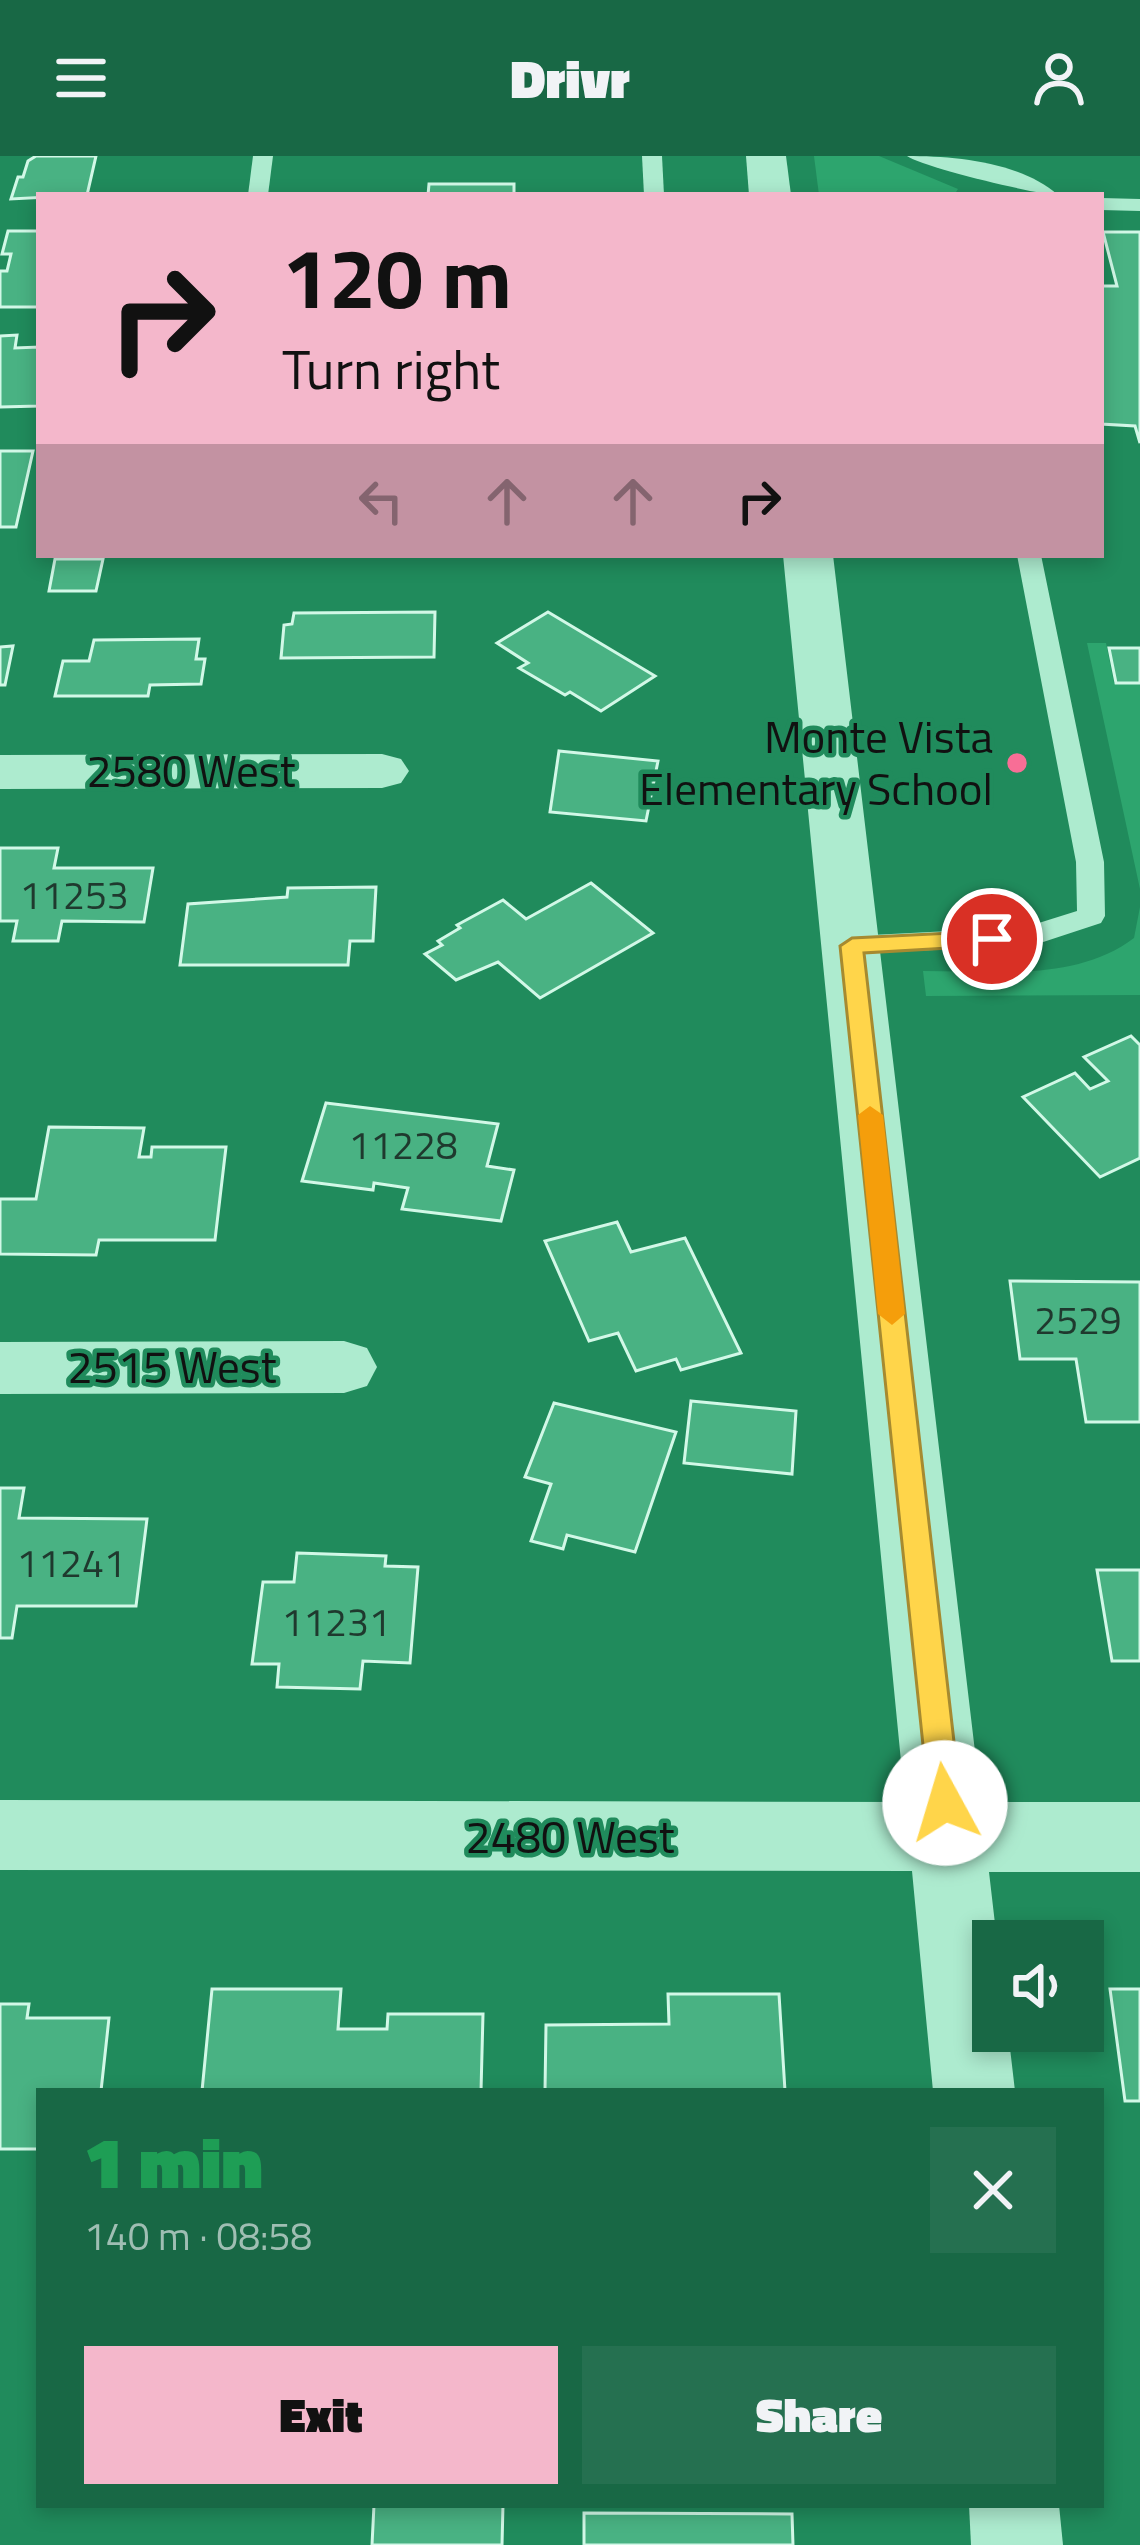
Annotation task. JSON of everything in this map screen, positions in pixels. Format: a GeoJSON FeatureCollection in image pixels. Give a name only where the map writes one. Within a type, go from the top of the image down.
{"type":"FeatureCollection","features":[{"type":"Feature","properties":{"kind":"street"},"geometry":{"type":"LineString","coordinates":[[766,156],[770,192]]}},
{"type":"Feature","properties":{"kind":"street"},"geometry":{"type":"LineString","coordinates":[[808,558],[974,2088]]}},
{"type":"Feature","properties":{"kind":"street","name":"2580 West"},"geometry":{"type":"LineString","coordinates":[[0,772],[382,771]]}},
{"type":"Feature","properties":{"kind":"street","name":"2515 West"},"geometry":{"type":"LineString","coordinates":[[0,1368],[344,1367]]}},
{"type":"Feature","properties":{"kind":"street","name":"2480 West"},"geometry":{"type":"LineString","coordinates":[[0,1835],[1140,1837]]}},
{"type":"Feature","properties":{"kind":"street"},"geometry":{"type":"LineString","coordinates":[[1014,2508],[1017,2545]]}},
{"type":"Feature","properties":{"kind":"lane"},"geometry":{"type":"LineString","coordinates":[[257,192],[263,156]]}},
{"type":"Feature","properties":{"kind":"lane"},"geometry":{"type":"LineString","coordinates":[[652,156],[654,192]]}},
{"type":"Feature","properties":{"kind":"lane"},"geometry":{"type":"LineString","coordinates":[[917,156],[1011,177],[1042,192]]}},
{"type":"Feature","properties":{"kind":"lane"},"geometry":{"type":"LineString","coordinates":[[1104,204],[1140,206]]}},
{"type":"Feature","properties":{"kind":"lane"},"geometry":{"type":"LineString","coordinates":[[852,946],[1028,937],[1091,916],[1090,862],[1030,558]]}},
{"type":"Feature","properties":{"kind":"green space"},"geometry":{"type":"Polygon","coordinates":[[[814,156],[879,156],[958,189],[956,192],[819,192],[814,156]]]}},
{"type":"Feature","properties":{"kind":"green space"},"geometry":{"type":"Polygon","coordinates":[[[1087,643],[1106,643],[1114,683],[1140,683],[1140,889],[1087,643]]]}},
{"type":"Feature","properties":{"kind":"green space"},"geometry":{"type":"Polygon","coordinates":[[[1140,907],[1140,995],[926,996],[923,971],[1033,971],[1086,962],[1111,952],[1134,938],[1140,907]]]}},
{"type":"Feature","properties":{"kind":"building"},"geometry":{"type":"Polygon","coordinates":[[[36,156],[96,156],[88,192],[36,192],[36,198],[11,199],[28,161],[36,156]]]}},
{"type":"Feature","properties":{"kind":"building"},"geometry":{"type":"Polygon","coordinates":[[[429,184],[514,184],[514,192],[428,192],[429,184]]]}},
{"type":"Feature","properties":{"kind":"building"},"geometry":{"type":"Polygon","coordinates":[[[8,231],[36,231],[36,307],[0,307],[0,271],[7,271],[11,254],[2,254],[8,231]]]}},
{"type":"Feature","properties":{"kind":"building"},"geometry":{"type":"Polygon","coordinates":[[[1104,232],[1140,232],[1140,443],[1135,426],[1104,424],[1104,286],[1117,286],[1104,232]]]}},
{"type":"Feature","properties":{"kind":"building"},"geometry":{"type":"Polygon","coordinates":[[[17,335],[15,348],[36,347],[36,406],[0,407],[0,336],[17,335]]]}},
{"type":"Feature","properties":{"kind":"building"},"geometry":{"type":"Polygon","coordinates":[[[0,451],[33,451],[16,527],[0,527],[0,451]]]}},
{"type":"Feature","properties":{"kind":"building"},"geometry":{"type":"Polygon","coordinates":[[[55,559],[103,559],[96,591],[49,591],[55,559]]]}},
{"type":"Feature","properties":{"kind":"building"},"geometry":{"type":"Polygon","coordinates":[[[435,612],[434,657],[281,658],[284,625],[292,624],[294,613],[435,612]]]}},
{"type":"Feature","properties":{"kind":"building"},"geometry":{"type":"Polygon","coordinates":[[[548,612],[655,676],[601,711],[519,668],[528,663],[497,643],[548,612]]]}},
{"type":"Feature","properties":{"kind":"building"},"geometry":{"type":"Polygon","coordinates":[[[199,639],[196,659],[205,659],[201,684],[150,685],[148,696],[55,696],[63,661],[89,661],[94,640],[199,639]]]}},
{"type":"Feature","properties":{"kind":"building"},"geometry":{"type":"Polygon","coordinates":[[[13,646],[5,685],[0,685],[0,647],[13,646]]]}},
{"type":"Feature","properties":{"kind":"building"},"geometry":{"type":"Polygon","coordinates":[[[1109,648],[1140,648],[1140,683],[1116,683],[1109,648]]]}},
{"type":"Feature","properties":{"kind":"building"},"geometry":{"type":"Polygon","coordinates":[[[559,751],[658,761],[646,821],[550,812],[559,751]]]}},
{"type":"Feature","properties":{"kind":"building"},"geometry":{"type":"Polygon","coordinates":[[[0,848],[58,848],[54,868],[153,868],[144,922],[62,921],[58,941],[13,941],[17,921],[0,921],[0,848]]]}},
{"type":"Feature","properties":{"kind":"building"},"geometry":{"type":"Polygon","coordinates":[[[591,883],[653,933],[540,998],[498,962],[456,980],[425,954],[442,945],[438,941],[460,928],[457,925],[503,900],[526,919],[591,883]]]}},
{"type":"Feature","properties":{"kind":"building"},"geometry":{"type":"Polygon","coordinates":[[[376,887],[373,941],[350,941],[348,965],[180,965],[188,904],[287,897],[288,888],[376,887]]]}},
{"type":"Feature","properties":{"kind":"building"},"geometry":{"type":"Polygon","coordinates":[[[1131,1036],[1140,1045],[1140,1158],[1100,1177],[1023,1097],[1075,1073],[1090,1089],[1108,1081],[1084,1057],[1131,1036]]]}},
{"type":"Feature","properties":{"kind":"building"},"geometry":{"type":"Polygon","coordinates":[[[326,1103],[498,1124],[487,1166],[514,1170],[501,1221],[402,1209],[408,1188],[374,1183],[373,1190],[302,1181],[326,1103]]]}},
{"type":"Feature","properties":{"kind":"building"},"geometry":{"type":"Polygon","coordinates":[[[49,1127],[144,1128],[139,1157],[151,1157],[152,1147],[226,1147],[215,1240],[99,1240],[96,1255],[0,1254],[0,1199],[36,1199],[49,1127]]]}},
{"type":"Feature","properties":{"kind":"building"},"geometry":{"type":"Polygon","coordinates":[[[617,1222],[631,1252],[685,1238],[741,1353],[681,1370],[676,1359],[636,1371],[618,1333],[589,1341],[545,1241],[617,1222]]]}},
{"type":"Feature","properties":{"kind":"building"},"geometry":{"type":"Polygon","coordinates":[[[1010,1281],[1140,1282],[1140,1422],[1086,1422],[1076,1359],[1020,1359],[1010,1281]]]}},
{"type":"Feature","properties":{"kind":"building"},"geometry":{"type":"Polygon","coordinates":[[[691,1401],[796,1411],[792,1474],[684,1463],[691,1401]]]}},
{"type":"Feature","properties":{"kind":"building"},"geometry":{"type":"Polygon","coordinates":[[[554,1403],[676,1432],[635,1552],[567,1535],[563,1549],[531,1541],[551,1484],[525,1477],[554,1403]]]}},
{"type":"Feature","properties":{"kind":"building"},"geometry":{"type":"Polygon","coordinates":[[[0,1488],[24,1488],[19,1518],[147,1519],[136,1606],[17,1606],[12,1638],[0,1638],[0,1488]]]}},
{"type":"Feature","properties":{"kind":"building"},"geometry":{"type":"Polygon","coordinates":[[[297,1553],[386,1556],[385,1566],[418,1567],[410,1663],[363,1661],[360,1689],[277,1687],[279,1664],[252,1664],[263,1582],[294,1582],[297,1553]]]}},
{"type":"Feature","properties":{"kind":"building"},"geometry":{"type":"Polygon","coordinates":[[[1097,1570],[1140,1570],[1140,1661],[1112,1661],[1097,1570]]]}},
{"type":"Feature","properties":{"kind":"building"},"geometry":{"type":"Polygon","coordinates":[[[212,1989],[341,1989],[338,2029],[387,2029],[388,2014],[483,2014],[481,2088],[202,2088],[212,1989]]]}},
{"type":"Feature","properties":{"kind":"building"},"geometry":{"type":"Polygon","coordinates":[[[1110,1989],[1140,1989],[1140,2101],[1125,2101],[1110,1989]]]}},
{"type":"Feature","properties":{"kind":"building"},"geometry":{"type":"Polygon","coordinates":[[[668,1994],[779,1994],[785,2088],[545,2088],[546,2025],[669,2024],[668,1994]]]}},
{"type":"Feature","properties":{"kind":"building"},"geometry":{"type":"Polygon","coordinates":[[[0,2004],[29,2004],[27,2018],[109,2018],[101,2088],[36,2088],[36,2149],[0,2149],[0,2004]]]}},
{"type":"Feature","properties":{"kind":"building"},"geometry":{"type":"Polygon","coordinates":[[[374,2508],[503,2508],[502,2545],[372,2545],[374,2508]]]}},
{"type":"Feature","properties":{"kind":"building"},"geometry":{"type":"Polygon","coordinates":[[[584,2513],[792,2514],[793,2545],[584,2545],[584,2513]]]}},
{"type":"Feature","properties":{"kind":"slow traffic"},"geometry":{"type":"LineString","coordinates":[[870,1115],[892,1314]]}},
{"type":"Feature","properties":{"kind":"place","name":"Monte Vista Elementary School"},"geometry":{"type":"Point","coordinates":[1017,763]}},
{"type":"Feature","properties":{"kind":"route"},"geometry":{"type":"LineString","coordinates":[[945,1803],[852,946],[992,939]]}}]}
